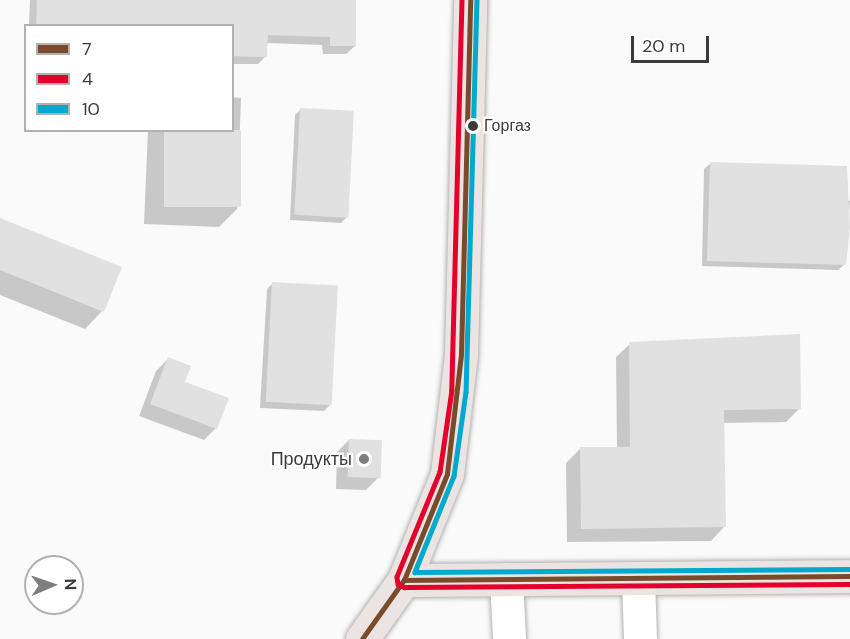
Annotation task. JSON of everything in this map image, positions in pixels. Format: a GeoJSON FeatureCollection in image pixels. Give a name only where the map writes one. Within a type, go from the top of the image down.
{"type":"FeatureCollection","features":[{"type":"Feature","properties":{"kind":"main road"},"geometry":{"type":"LineString","coordinates":[[362,639],[404,580],[447,474],[459,391],[470,0]]}},
{"type":"Feature","properties":{"kind":"main road"},"geometry":{"type":"LineString","coordinates":[[404,580],[850,576]]}},
{"type":"Feature","properties":{"kind":"lane"},"geometry":{"type":"LineString","coordinates":[[634,639],[640,639],[638,578]]}},
{"type":"Feature","properties":{"kind":"lane"},"geometry":{"type":"LineString","coordinates":[[506,579],[509,639]]}},
{"type":"Feature","properties":{"kind":"building"},"geometry":{"type":"Polygon","coordinates":[[[37,0],[356,0],[356,46],[330,46],[330,37],[268,35],[267,57],[234,56],[234,24],[36,24],[37,0]]]}},
{"type":"Feature","properties":{"kind":"building"},"geometry":{"type":"Polygon","coordinates":[[[300,108],[354,111],[348,218],[294,215],[300,108]]]}},
{"type":"Feature","properties":{"kind":"building"},"geometry":{"type":"Polygon","coordinates":[[[234,130],[241,130],[241,207],[164,207],[164,132],[234,132],[234,130]]]}},
{"type":"Feature","properties":{"kind":"building"},"geometry":{"type":"Polygon","coordinates":[[[710,162],[847,166],[850,227],[846,265],[707,261],[710,162]]]}},
{"type":"Feature","properties":{"kind":"building"},"geometry":{"type":"Polygon","coordinates":[[[0,218],[122,267],[104,312],[0,270],[0,218]]]}},
{"type":"Feature","properties":{"kind":"building"},"geometry":{"type":"Polygon","coordinates":[[[272,282],[338,285],[332,405],[266,402],[272,282]]]}},
{"type":"Feature","properties":{"kind":"building"},"geometry":{"type":"Polygon","coordinates":[[[800,334],[801,409],[724,410],[726,527],[581,529],[580,447],[630,447],[629,342],[800,334]]]}},
{"type":"Feature","properties":{"kind":"building"},"geometry":{"type":"Polygon","coordinates":[[[168,357],[191,366],[185,382],[229,398],[217,429],[150,404],[168,357]]]}},
{"type":"Feature","properties":{"kind":"building","name":"Продукты"},"geometry":{"type":"Polygon","coordinates":[[[349,439],[382,440],[381,478],[348,477],[349,439]]]}},
{"type":"Feature","properties":{"kind":"transit line","name":"4"},"geometry":{"type":"LineString","coordinates":[[462,0],[452,390],[440,472],[397,577],[398,584],[404,587],[850,584]]}},
{"type":"Feature","properties":{"kind":"transit line","name":"7"},"geometry":{"type":"LineString","coordinates":[[362,639],[404,580],[447,474],[461,354],[470,0]]}},
{"type":"Feature","properties":{"kind":"transit line","name":"10"},"geometry":{"type":"LineString","coordinates":[[477,0],[466,392],[454,476],[415,572],[850,569]]}},
{"type":"Feature","properties":{"kind":"transit line","name":"7"},"geometry":{"type":"LineString","coordinates":[[404,580],[850,576]]}},
{"type":"Feature","properties":{"kind":"place","name":"Горгаз"},"geometry":{"type":"Point","coordinates":[473,126]}},
{"type":"Feature","properties":{"kind":"place","name":"Продукты"},"geometry":{"type":"Point","coordinates":[364,459]}}]}
